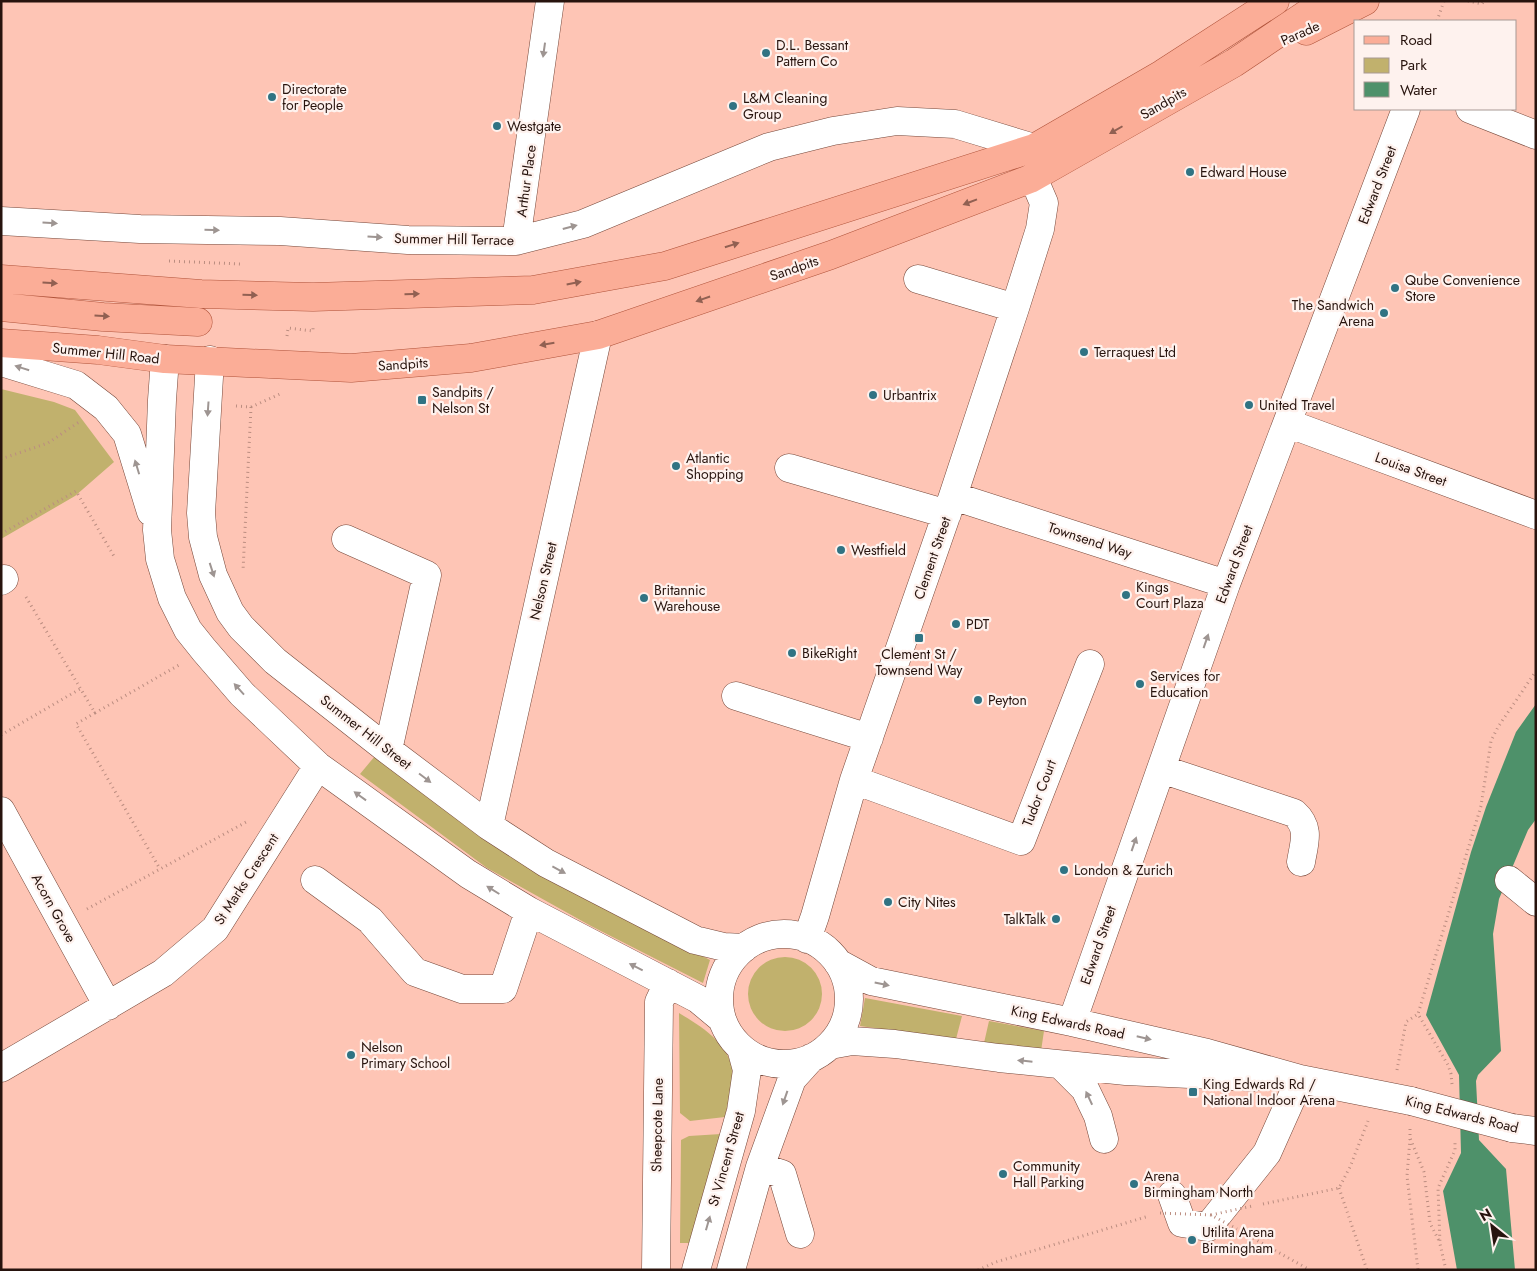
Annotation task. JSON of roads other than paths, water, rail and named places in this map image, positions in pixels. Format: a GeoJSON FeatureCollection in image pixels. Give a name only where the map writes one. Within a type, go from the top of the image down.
{"type":"FeatureCollection","features":[{"type":"Feature","properties":{"kind":"main road","name":"Sandpits"},"geometry":{"type":"LineString","coordinates":[[201,294],[313,297],[534,290],[666,266],[1034,148],[1162,74],[1274,1]]}},
{"type":"Feature","properties":{"kind":"main road","name":"Sandpits"},"geometry":{"type":"LineString","coordinates":[[210,360],[351,368],[471,358],[598,335],[831,255],[1030,179],[1234,63],[1326,1]]}},
{"type":"Feature","properties":{"kind":"main road","name":"Parade"},"geometry":{"type":"LineString","coordinates":[[1234,63],[1325,22],[1365,1]]}},
{"type":"Feature","properties":{"kind":"main road"},"geometry":{"type":"LineString","coordinates":[[1,279],[201,294],[198,322],[210,360]]}},
{"type":"Feature","properties":{"kind":"main road"},"geometry":{"type":"LineString","coordinates":[[1,307],[198,322]]}},
{"type":"Feature","properties":{"kind":"main road"},"geometry":{"type":"LineString","coordinates":[[165,359],[198,322]]}},
{"type":"Feature","properties":{"kind":"main road","name":"Summer Hill Road"},"geometry":{"type":"LineString","coordinates":[[1,344],[98,350],[165,359],[210,360]]}},
{"type":"Feature","properties":{"kind":"street","name":"Arthur Place"},"geometry":{"type":"LineString","coordinates":[[516,241],[550,1]]}},
{"type":"Feature","properties":{"kind":"street","name":"Edward Street"},"geometry":{"type":"LineString","coordinates":[[1072,1022],[1226,584],[1406,110]]}},
{"type":"Feature","properties":{"kind":"street"},"geometry":{"type":"LineString","coordinates":[[1473,110],[1536,134]]}},
{"type":"Feature","properties":{"kind":"street","name":"Summer Hill Terrace"},"geometry":{"type":"LineString","coordinates":[[1,220],[140,228],[280,231],[408,240],[516,241],[583,224],[769,147],[833,131],[897,121],[955,124],[1034,148]]}},
{"type":"Feature","properties":{"kind":"street","name":"Clement Street"},"geometry":{"type":"LineString","coordinates":[[807,939],[854,780],[950,505],[1016,308],[1040,228],[1044,203],[1038,189],[1030,179]]}},
{"type":"Feature","properties":{"kind":"street"},"geometry":{"type":"LineString","coordinates":[[918,279],[1016,308]]}},
{"type":"Feature","properties":{"kind":"street","name":"Nelson Street"},"geometry":{"type":"LineString","coordinates":[[489,826],[598,335]]}},
{"type":"Feature","properties":{"kind":"street"},"geometry":{"type":"LineString","coordinates":[[165,359],[157,530],[160,559],[172,598],[188,630],[204,650],[242,694],[318,766],[468,874],[529,911],[698,998],[722,1019]]}},
{"type":"Feature","properties":{"kind":"street","name":"Summer Hill Street"},"geometry":{"type":"LineString","coordinates":[[210,360],[201,513],[203,537],[214,575],[230,612],[241,627],[275,661],[388,750],[489,826],[546,863],[695,940],[724,947],[744,948]]}},
{"type":"Feature","properties":{"kind":"street"},"geometry":{"type":"LineString","coordinates":[[1,362],[76,385],[106,408],[127,434],[157,530]]}},
{"type":"Feature","properties":{"kind":"street","name":"Louisa Street"},"geometry":{"type":"LineString","coordinates":[[1287,423],[1536,515]]}},
{"type":"Feature","properties":{"kind":"street","name":"Townsend Way"},"geometry":{"type":"LineString","coordinates":[[789,468],[950,505],[1226,584]]}},
{"type":"Feature","properties":{"kind":"street"},"geometry":{"type":"LineString","coordinates":[[346,539],[427,575],[388,750]]}},
{"type":"Feature","properties":{"kind":"street","name":"Tudor Court"},"geometry":{"type":"LineString","coordinates":[[854,780],[1021,841],[1090,664]]}},
{"type":"Feature","properties":{"kind":"street"},"geometry":{"type":"LineString","coordinates":[[736,696],[869,738]]}},
{"type":"Feature","properties":{"kind":"street","name":"St Marks Crescent"},"geometry":{"type":"LineString","coordinates":[[1,1068],[163,973],[215,929],[318,766]]}},
{"type":"Feature","properties":{"kind":"street"},"geometry":{"type":"LineString","coordinates":[[1161,769],[1294,813],[1303,821],[1306,833],[1301,862]]}},
{"type":"Feature","properties":{"kind":"street","name":"Acorn Grove"},"geometry":{"type":"LineString","coordinates":[[1,811],[108,1006]]}},
{"type":"Feature","properties":{"kind":"street"},"geometry":{"type":"LineString","coordinates":[[315,880],[370,920],[415,972],[462,989],[503,989],[529,911]]}},
{"type":"Feature","properties":{"kind":"street"},"geometry":{"type":"LineString","coordinates":[[1509,880],[1536,902]]}},
{"type":"Feature","properties":{"kind":"street"},"geometry":{"type":"LineString","coordinates":[[730,1270],[760,1168],[792,1079],[821,1052],[839,1034],[845,1021],[849,999],[846,981],[838,964],[828,952],[807,939],[795,935],[782,934],[764,937],[744,948],[732,961],[723,976],[719,998],[722,1019],[730,1035],[741,1048],[759,1059],[775,1064],[795,1063],[821,1052]]}},
{"type":"Feature","properties":{"kind":"street","name":"King Edwards Road"},"geometry":{"type":"LineString","coordinates":[[838,964],[871,981],[1207,1052],[1300,1079],[1402,1100],[1524,1130]]}},
{"type":"Feature","properties":{"kind":"street","name":"Sheepcote Lane"},"geometry":{"type":"LineString","coordinates":[[656,1270],[659,1002],[668,983]]}},
{"type":"Feature","properties":{"kind":"street","name":"King Edwards Road"},"geometry":{"type":"LineString","coordinates":[[821,1052],[852,1041],[895,1044],[998,1058],[1126,1072],[1300,1079]]}},
{"type":"Feature","properties":{"kind":"street","name":"St Vincent Street"},"geometry":{"type":"LineString","coordinates":[[696,1270],[740,1111],[746,1070],[741,1048]]}},
{"type":"Feature","properties":{"kind":"street"},"geometry":{"type":"LineString","coordinates":[[1062,1065],[1085,1089],[1098,1116],[1104,1139]]}},
{"type":"Feature","properties":{"kind":"street"},"geometry":{"type":"LineString","coordinates":[[1166,1204],[1182,1223],[1208,1227],[1267,1152],[1300,1079]]}},
{"type":"Feature","properties":{"kind":"street"},"geometry":{"type":"LineString","coordinates":[[760,1168],[782,1174],[800,1234]]}},
{"type":"Feature","properties":{"kind":"water"},"geometry":{"type":"Polygon","coordinates":[[[1536,704],[1536,819],[1528,830],[1499,899],[1493,934],[1501,1051],[1478,1075],[1476,1081],[1479,1140],[1506,1169],[1515,1270],[1457,1270],[1443,1191],[1461,1153],[1459,1075],[1426,1015],[1471,852],[1486,807],[1516,732],[1536,704]]]}},
{"type":"Feature","properties":{"kind":"place","name":"D.L. Bessant Pattern Co"},"geometry":{"type":"Point","coordinates":[766,53]}},
{"type":"Feature","properties":{"kind":"place","name":"Directorate for People"},"geometry":{"type":"Point","coordinates":[272,97]}},
{"type":"Feature","properties":{"kind":"place","name":"L&M Cleaning Group"},"geometry":{"type":"Point","coordinates":[733,106]}},
{"type":"Feature","properties":{"kind":"place","name":"Westgate"},"geometry":{"type":"Point","coordinates":[497,126]}},
{"type":"Feature","properties":{"kind":"place","name":"Edward House"},"geometry":{"type":"Point","coordinates":[1190,172]}},
{"type":"Feature","properties":{"kind":"place","name":"Qube Convenience Store"},"geometry":{"type":"Point","coordinates":[1395,288]}},
{"type":"Feature","properties":{"kind":"place","name":"The Sandwich Arena"},"geometry":{"type":"Point","coordinates":[1384,313]}},
{"type":"Feature","properties":{"kind":"place","name":"Terraquest Ltd"},"geometry":{"type":"Point","coordinates":[1084,352]}},
{"type":"Feature","properties":{"kind":"place","name":"Urbantrix"},"geometry":{"type":"Point","coordinates":[873,395]}},
{"type":"Feature","properties":{"kind":"place","name":"Sandpits / Nelson St"},"geometry":{"type":"Point","coordinates":[422,400]}},
{"type":"Feature","properties":{"kind":"place","name":"United Travel"},"geometry":{"type":"Point","coordinates":[1249,405]}},
{"type":"Feature","properties":{"kind":"place","name":"Atlantic Shopping"},"geometry":{"type":"Point","coordinates":[676,466]}},
{"type":"Feature","properties":{"kind":"place","name":"Westfield"},"geometry":{"type":"Point","coordinates":[841,550]}},
{"type":"Feature","properties":{"kind":"place","name":"Kings Court Plaza"},"geometry":{"type":"Point","coordinates":[1126,595]}},
{"type":"Feature","properties":{"kind":"place","name":"Britannic Warehouse"},"geometry":{"type":"Point","coordinates":[644,598]}},
{"type":"Feature","properties":{"kind":"place","name":"PDT"},"geometry":{"type":"Point","coordinates":[956,624]}},
{"type":"Feature","properties":{"kind":"place","name":"Clement St / Townsend Way"},"geometry":{"type":"Point","coordinates":[919,638]}},
{"type":"Feature","properties":{"kind":"place","name":"BikeRight"},"geometry":{"type":"Point","coordinates":[792,653]}},
{"type":"Feature","properties":{"kind":"place","name":"Services for Education"},"geometry":{"type":"Point","coordinates":[1140,684]}},
{"type":"Feature","properties":{"kind":"place","name":"Peyton"},"geometry":{"type":"Point","coordinates":[978,700]}},
{"type":"Feature","properties":{"kind":"place","name":"London & Zurich"},"geometry":{"type":"Point","coordinates":[1064,870]}},
{"type":"Feature","properties":{"kind":"place","name":"City Nites"},"geometry":{"type":"Point","coordinates":[888,902]}},
{"type":"Feature","properties":{"kind":"place","name":"TalkTalk"},"geometry":{"type":"Point","coordinates":[1056,919]}},
{"type":"Feature","properties":{"kind":"place","name":"Nelson Primary School"},"geometry":{"type":"Point","coordinates":[351,1055]}},
{"type":"Feature","properties":{"kind":"place","name":"King Edwards Rd / National Indoor Arena"},"geometry":{"type":"Point","coordinates":[1193,1092]}},
{"type":"Feature","properties":{"kind":"place","name":"Community Hall Parking"},"geometry":{"type":"Point","coordinates":[1003,1174]}},
{"type":"Feature","properties":{"kind":"place","name":"Arena Birmingham North"},"geometry":{"type":"Point","coordinates":[1134,1184]}},
{"type":"Feature","properties":{"kind":"place","name":"Utilita Arena Birmingham"},"geometry":{"type":"Point","coordinates":[1192,1240]}}]}
